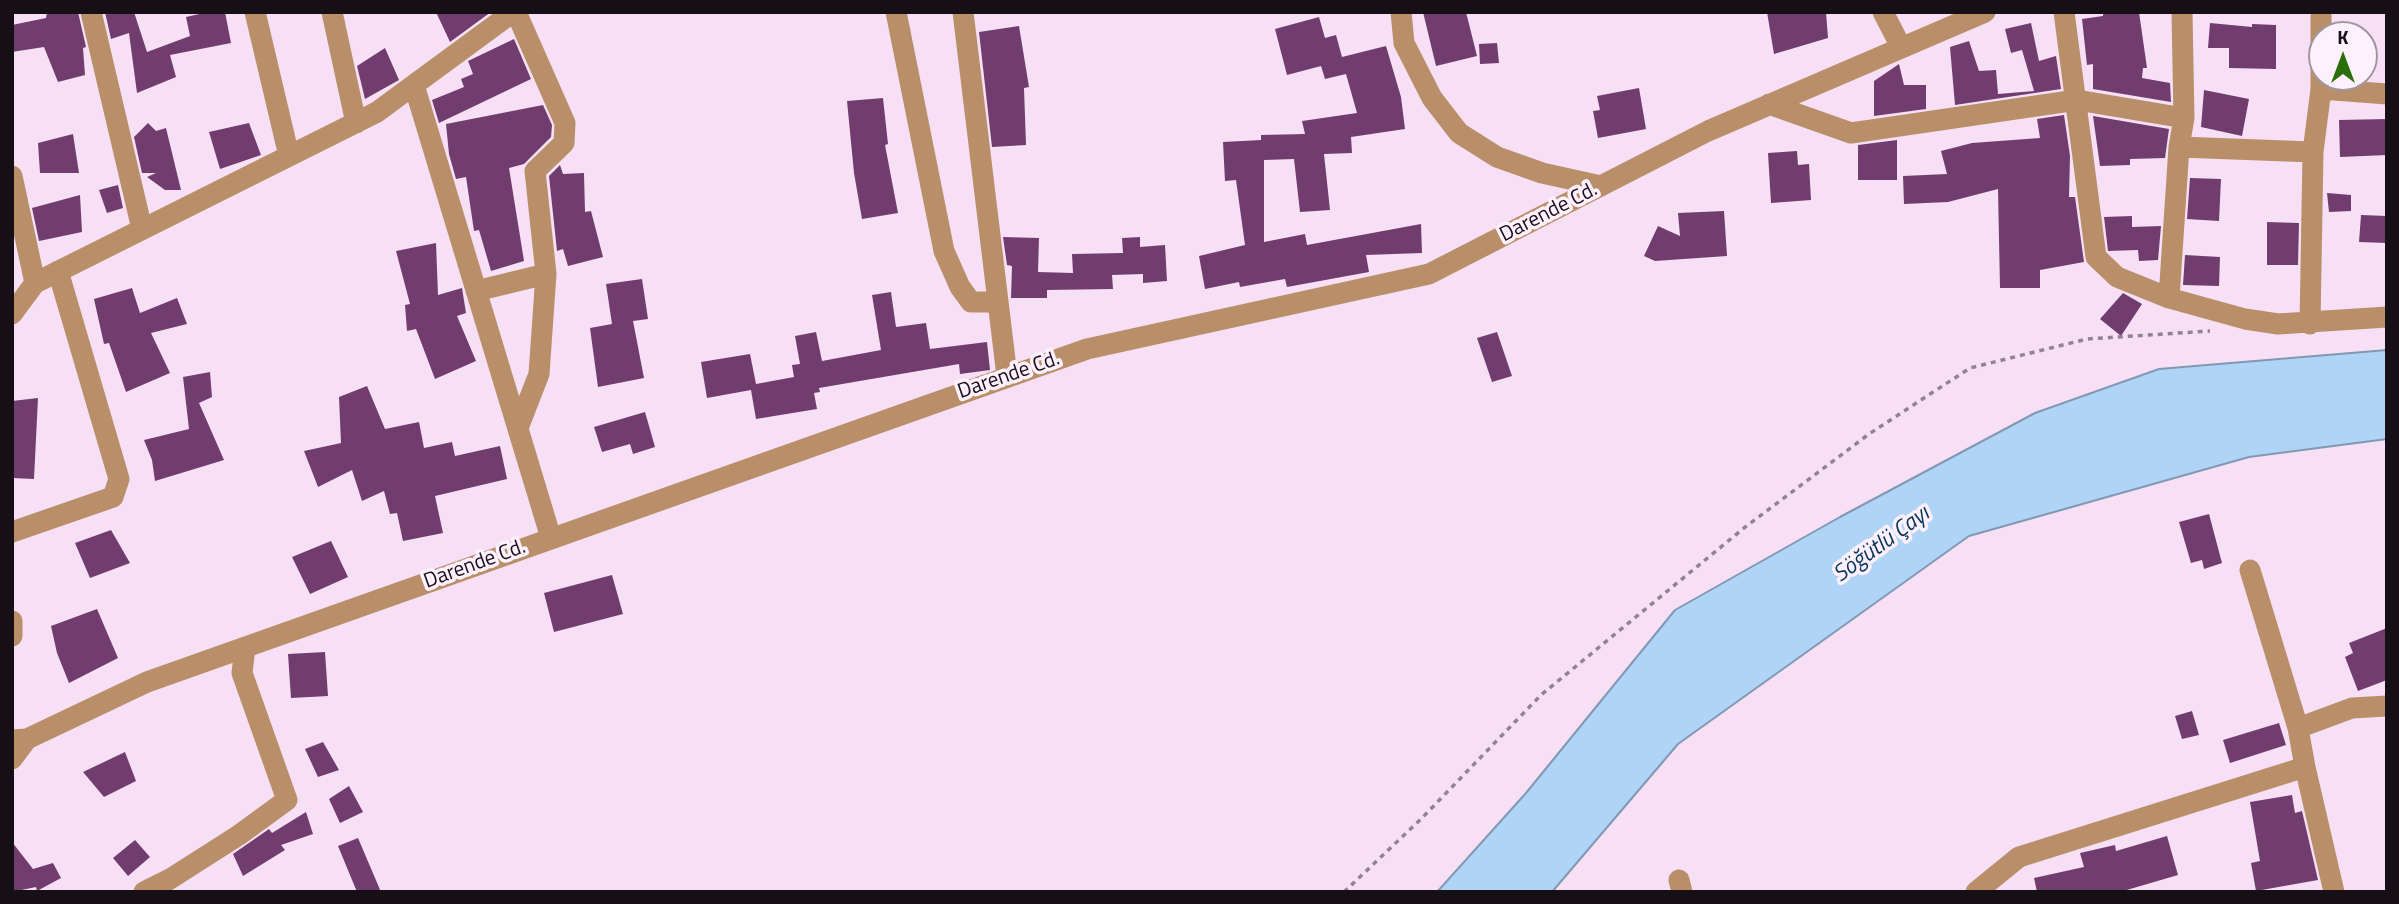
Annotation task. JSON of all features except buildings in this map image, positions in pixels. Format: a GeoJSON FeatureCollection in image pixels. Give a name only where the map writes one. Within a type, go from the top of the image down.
{"type":"FeatureCollection","features":[{"type":"Feature","properties":{"kind":"street"},"geometry":{"type":"LineString","coordinates":[[91,12],[142,229]]}},
{"type":"Feature","properties":{"kind":"street"},"geometry":{"type":"LineString","coordinates":[[255,12],[289,156]]}},
{"type":"Feature","properties":{"kind":"street"},"geometry":{"type":"LineString","coordinates":[[332,12],[356,123]]}},
{"type":"Feature","properties":{"kind":"street"},"geometry":{"type":"LineString","coordinates":[[12,314],[35,283],[377,112],[514,12],[565,123],[564,143],[535,171],[546,274],[539,373],[517,428]]}},
{"type":"Feature","properties":{"kind":"street"},"geometry":{"type":"LineString","coordinates":[[896,12],[944,251],[960,286],[971,302],[997,302]]}},
{"type":"Feature","properties":{"kind":"street"},"geometry":{"type":"LineString","coordinates":[[963,12],[1007,376]]}},
{"type":"Feature","properties":{"kind":"street"},"geometry":{"type":"LineString","coordinates":[[1401,12],[1404,43],[1432,98],[1459,133],[1497,157],[1542,173],[1601,186]]}},
{"type":"Feature","properties":{"kind":"street"},"geometry":{"type":"LineString","coordinates":[[1883,12],[1901,47]]}},
{"type":"Feature","properties":{"kind":"street","name":"Darende Cd."},"geometry":{"type":"LineString","coordinates":[[19,739],[147,682],[1087,349],[1429,274],[1708,131],[1985,12]]}},
{"type":"Feature","properties":{"kind":"street"},"geometry":{"type":"LineString","coordinates":[[2064,12],[2096,257],[2117,277],[2169,298],[2245,319],[2278,324],[2387,317]]}},
{"type":"Feature","properties":{"kind":"street"},"geometry":{"type":"LineString","coordinates":[[2169,298],[2179,147],[2184,118],[2182,12]]}},
{"type":"Feature","properties":{"kind":"street"},"geometry":{"type":"LineString","coordinates":[[414,85],[551,538]]}},
{"type":"Feature","properties":{"kind":"street"},"geometry":{"type":"LineString","coordinates":[[2310,324],[2313,152],[2321,91]]}},
{"type":"Feature","properties":{"kind":"street"},"geometry":{"type":"LineString","coordinates":[[2347,91],[2387,94]]}},
{"type":"Feature","properties":{"kind":"street"},"geometry":{"type":"LineString","coordinates":[[1769,104],[1851,133],[2077,100],[2184,118]]}},
{"type":"Feature","properties":{"kind":"street"},"geometry":{"type":"LineString","coordinates":[[2179,147],[2313,152]]}},
{"type":"Feature","properties":{"kind":"street"},"geometry":{"type":"LineString","coordinates":[[12,176],[35,283]]}},
{"type":"Feature","properties":{"kind":"street"},"geometry":{"type":"LineString","coordinates":[[12,532],[113,497],[119,479],[58,271]]}},
{"type":"Feature","properties":{"kind":"street"},"geometry":{"type":"LineString","coordinates":[[476,291],[546,274]]}},
{"type":"Feature","properties":{"kind":"street"},"geometry":{"type":"LineString","coordinates":[[2250,570],[2298,729],[2334,892]]}},
{"type":"Feature","properties":{"kind":"street"},"geometry":{"type":"LineString","coordinates":[[12,621],[12,636]]}},
{"type":"Feature","properties":{"kind":"street"},"geometry":{"type":"LineString","coordinates":[[144,892],[170,879],[239,835],[288,800],[242,673],[245,647]]}},
{"type":"Feature","properties":{"kind":"street"},"geometry":{"type":"LineString","coordinates":[[2298,729],[2352,708],[2387,706]]}},
{"type":"Feature","properties":{"kind":"street"},"geometry":{"type":"LineString","coordinates":[[12,760],[19,739]]}},
{"type":"Feature","properties":{"kind":"street"},"geometry":{"type":"LineString","coordinates":[[1976,892],[2019,857],[2305,767]]}},
{"type":"Feature","properties":{"kind":"path"},"geometry":{"type":"LineString","coordinates":[[1343,892],[1421,819],[1541,695],[1744,528],[1869,434],[1970,368],[2087,339],[2213,331]]}},
{"type":"Feature","properties":{"kind":"water","name":"Söğütlü Çayı"},"geometry":{"type":"Polygon","coordinates":[[[2387,350],[2387,439],[2249,457],[1969,536],[1678,744],[1552,892],[1437,892],[1526,793],[1675,610],[1840,517],[2035,413],[2159,369],[2387,350]]]}}]}
